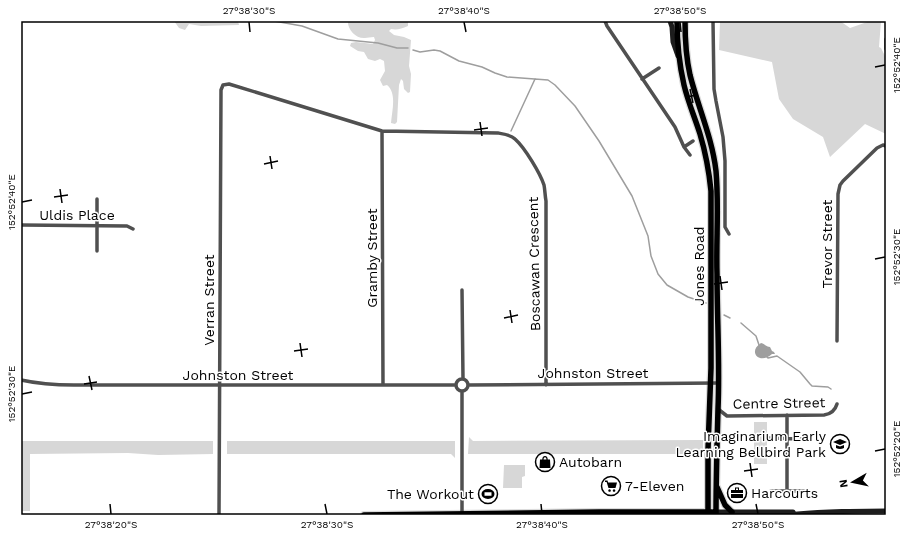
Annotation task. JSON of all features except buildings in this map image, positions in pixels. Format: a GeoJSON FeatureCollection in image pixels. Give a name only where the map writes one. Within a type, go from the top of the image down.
{"type":"FeatureCollection","features":[{"type":"Feature","properties":{"kind":"main road","name":"Jones Road"},"geometry":{"type":"LineString","coordinates":[[677,21],[678,57],[687,96],[700,133],[709,168],[711,192],[711,383],[708,450],[708,514]]}},
{"type":"Feature","properties":{"kind":"main road","name":"Jones Road"},"geometry":{"type":"LineString","coordinates":[[685,21],[686,54],[690,74],[710,139],[716,172],[719,331],[716,514]]}},
{"type":"Feature","properties":{"kind":"main road"},"geometry":{"type":"LineString","coordinates":[[716,485],[725,505],[732,512]]}},
{"type":"Feature","properties":{"kind":"main road"},"geometry":{"type":"LineString","coordinates":[[364,515],[716,514]]}},
{"type":"Feature","properties":{"kind":"street"},"geometry":{"type":"LineString","coordinates":[[605,21],[675,127],[684,147],[690,155]]}},
{"type":"Feature","properties":{"kind":"street"},"geometry":{"type":"LineString","coordinates":[[670,21],[673,42],[678,57]]}},
{"type":"Feature","properties":{"kind":"street"},"geometry":{"type":"LineString","coordinates":[[713,21],[714,89],[723,137],[726,227],[729,234]]}},
{"type":"Feature","properties":{"kind":"street"},"geometry":{"type":"LineString","coordinates":[[886,39],[886,49]]}},
{"type":"Feature","properties":{"kind":"street"},"geometry":{"type":"LineString","coordinates":[[642,79],[659,68]]}},
{"type":"Feature","properties":{"kind":"street","name":"Boscawan Crescent"},"geometry":{"type":"LineString","coordinates":[[224,85],[229,84],[382,131],[506,134],[515,139],[527,154],[538,172],[543,184],[546,201],[546,384]]}},
{"type":"Feature","properties":{"kind":"street","name":"Verran Street"},"geometry":{"type":"LineString","coordinates":[[219,515],[221,90],[224,85]]}},
{"type":"Feature","properties":{"kind":"street","name":"Gramby Street"},"geometry":{"type":"LineString","coordinates":[[382,131],[383,385]]}},
{"type":"Feature","properties":{"kind":"street"},"geometry":{"type":"LineString","coordinates":[[684,147],[692,141]]}},
{"type":"Feature","properties":{"kind":"street","name":"Trevor Street"},"geometry":{"type":"LineString","coordinates":[[837,341],[838,194],[840,185],[877,148],[883,145],[886,146]]}},
{"type":"Feature","properties":{"kind":"street"},"geometry":{"type":"LineString","coordinates":[[97,199],[97,251]]}},
{"type":"Feature","properties":{"kind":"street","name":"Uldis Place"},"geometry":{"type":"LineString","coordinates":[[21,226],[127,226],[133,229]]}},
{"type":"Feature","properties":{"kind":"street"},"geometry":{"type":"LineString","coordinates":[[462,290],[463,379],[468,385],[466,389],[462,391]]}},
{"type":"Feature","properties":{"kind":"street"},"geometry":{"type":"LineString","coordinates":[[462,391],[458,390],[456,385],[458,381],[463,379]]}},
{"type":"Feature","properties":{"kind":"street","name":"Johnston Street"},"geometry":{"type":"LineString","coordinates":[[21,380],[33,383],[66,385],[456,385]]}},
{"type":"Feature","properties":{"kind":"street","name":"Johnston Street"},"geometry":{"type":"LineString","coordinates":[[468,385],[718,383]]}},
{"type":"Feature","properties":{"kind":"street"},"geometry":{"type":"LineString","coordinates":[[462,391],[462,514]]}},
{"type":"Feature","properties":{"kind":"street","name":"Centre Street"},"geometry":{"type":"LineString","coordinates":[[718,409],[727,416],[828,414],[834,412],[837,404]]}},
{"type":"Feature","properties":{"kind":"street"},"geometry":{"type":"LineString","coordinates":[[787,415],[787,491]]}},
{"type":"Feature","properties":{"kind":"street"},"geometry":{"type":"LineString","coordinates":[[718,421],[727,416]]}},
{"type":"Feature","properties":{"kind":"street"},"geometry":{"type":"LineString","coordinates":[[769,438],[807,439]]}},
{"type":"Feature","properties":{"kind":"street"},"geometry":{"type":"LineString","coordinates":[[771,491],[807,491]]}},
{"type":"Feature","properties":{"kind":"street"},"geometry":{"type":"LineString","coordinates":[[789,515],[886,511]]}},
{"type":"Feature","properties":{"kind":"street"},"geometry":{"type":"LineString","coordinates":[[716,514],[732,512],[793,512],[804,514]]}},
{"type":"Feature","properties":{"kind":"shaded area"},"geometry":{"type":"Polygon","coordinates":[[[174,21],[238,21],[239,25],[201,26],[189,24],[185,30],[179,28],[174,21]]]}},
{"type":"Feature","properties":{"kind":"shaded area"},"geometry":{"type":"Polygon","coordinates":[[[348,21],[408,21],[408,26],[399,29],[391,29],[389,31],[394,35],[411,40],[409,66],[411,74],[410,92],[408,93],[404,89],[403,81],[401,79],[399,85],[397,122],[395,124],[391,123],[393,102],[392,93],[390,88],[387,85],[383,86],[380,80],[385,71],[384,61],[380,59],[375,61],[368,59],[364,52],[358,51],[350,46],[351,43],[356,42],[373,44],[375,40],[374,37],[358,37],[349,27],[348,21]]]}},
{"type":"Feature","properties":{"kind":"shaded area"},"geometry":{"type":"Polygon","coordinates":[[[720,21],[840,21],[850,28],[870,21],[881,21],[879,47],[886,58],[886,134],[865,124],[830,157],[823,137],[793,119],[779,99],[772,62],[719,50],[720,21]]]}},
{"type":"Feature","properties":{"kind":"shaded area"},"geometry":{"type":"Polygon","coordinates":[[[761,343],[767,347],[770,347],[775,354],[763,358],[757,356],[755,350],[761,343]]]}},
{"type":"Feature","properties":{"kind":"shaded area"},"geometry":{"type":"Polygon","coordinates":[[[754,422],[767,422],[767,464],[754,464],[754,422]]]}},
{"type":"Feature","properties":{"kind":"shaded area"},"geometry":{"type":"Polygon","coordinates":[[[469,437],[473,441],[703,440],[703,454],[468,454],[469,437]]]}},
{"type":"Feature","properties":{"kind":"shaded area"},"geometry":{"type":"Polygon","coordinates":[[[21,441],[213,441],[213,454],[30,454],[30,511],[21,511],[21,441]]]}},
{"type":"Feature","properties":{"kind":"shaded area"},"geometry":{"type":"Polygon","coordinates":[[[227,441],[455,441],[455,458],[451,454],[227,454],[227,441]]]}},
{"type":"Feature","properties":{"kind":"shaded area"},"geometry":{"type":"Polygon","coordinates":[[[504,465],[525,465],[525,476],[522,477],[522,488],[503,488],[504,465]]]}},
{"type":"Feature","properties":{"kind":"waterway"},"geometry":{"type":"LineString","coordinates":[[274,21],[302,26],[338,39],[378,43],[397,48],[408,48]]}},
{"type":"Feature","properties":{"kind":"waterway"},"geometry":{"type":"LineString","coordinates":[[413,50],[420,52],[434,50],[440,51],[459,61],[482,67],[507,77],[548,80],[555,85],[575,106],[599,141],[632,196],[648,236],[651,256],[658,274],[667,285],[688,297],[706,303]]}},
{"type":"Feature","properties":{"kind":"waterway"},"geometry":{"type":"LineString","coordinates":[[511,131],[535,79]]}},
{"type":"Feature","properties":{"kind":"waterway"},"geometry":{"type":"LineString","coordinates":[[724,315],[730,318]]}},
{"type":"Feature","properties":{"kind":"waterway"},"geometry":{"type":"LineString","coordinates":[[741,323],[756,336],[759,345]]}},
{"type":"Feature","properties":{"kind":"waterway"},"geometry":{"type":"LineString","coordinates":[[767,357],[777,356],[800,372],[812,386],[828,387],[831,389]]}},
{"type":"Feature","properties":{"kind":"place","name":"Imaginarium Early Learning Bellbird Park"},"geometry":{"type":"Point","coordinates":[840,444]}},
{"type":"Feature","properties":{"kind":"place","name":"Autobarn"},"geometry":{"type":"Point","coordinates":[545,462]}},
{"type":"Feature","properties":{"kind":"place","name":"7-Eleven"},"geometry":{"type":"Point","coordinates":[611,486]}},
{"type":"Feature","properties":{"kind":"place","name":"Harcourts"},"geometry":{"type":"Point","coordinates":[737,493]}},
{"type":"Feature","properties":{"kind":"place","name":"The Workout"},"geometry":{"type":"Point","coordinates":[488,494]}}]}
